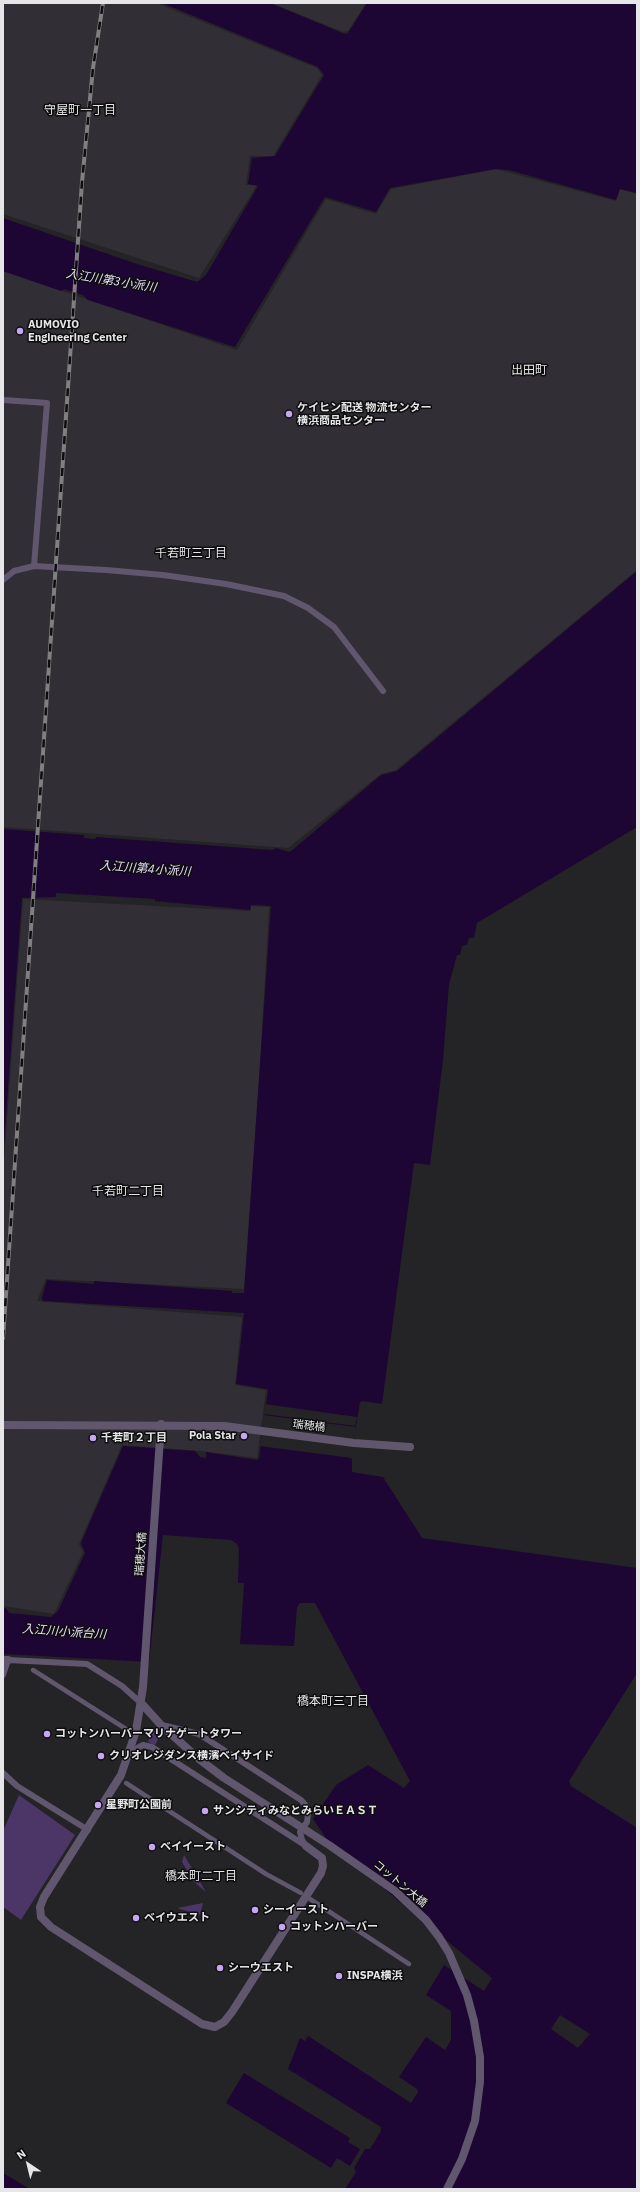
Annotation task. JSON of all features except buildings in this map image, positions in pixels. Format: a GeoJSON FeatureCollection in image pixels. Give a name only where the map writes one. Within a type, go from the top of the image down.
{"type":"FeatureCollection","features":[{"type":"Feature","properties":{"kind":"street"},"geometry":{"type":"LineString","coordinates":[[3,400],[47,403],[34,566]]}},
{"type":"Feature","properties":{"kind":"street"},"geometry":{"type":"LineString","coordinates":[[3,580],[14,572],[34,566],[163,575],[226,584],[284,596],[308,608],[334,627],[383,691]]}},
{"type":"Feature","properties":{"kind":"street","name":"瑞穂橋"},"geometry":{"type":"LineString","coordinates":[[3,1425],[161,1424],[224,1426],[354,1443],[410,1447]]}},
{"type":"Feature","properties":{"kind":"street","name":"瑞穂大橋"},"geometry":{"type":"LineString","coordinates":[[161,1424],[142,1704],[130,1752],[121,1775],[88,1830],[42,1901],[40,1912],[43,1919],[51,1927],[202,2024],[212,2027],[224,2022],[232,2012],[321,1874],[323,1866],[322,1858],[306,1846]]}},
{"type":"Feature","properties":{"kind":"street"},"geometry":{"type":"LineString","coordinates":[[3,1675],[6,1660],[77,1663],[93,1666],[122,1686],[142,1704]]}},
{"type":"Feature","properties":{"kind":"street"},"geometry":{"type":"LineString","coordinates":[[33,1670],[126,1728]]}},
{"type":"Feature","properties":{"kind":"street","name":"コットン大橋"},"geometry":{"type":"LineString","coordinates":[[142,1704],[161,1725],[199,1760],[224,1778],[370,1872],[395,1891],[426,1920],[449,1953],[467,1996],[474,2021],[480,2057],[480,2082],[475,2121],[462,2159],[447,2189]]}},
{"type":"Feature","properties":{"kind":"street"},"geometry":{"type":"LineString","coordinates":[[161,1725],[199,1734],[301,1800],[307,1807],[308,1814],[307,1822],[300,1832],[302,1840],[306,1846]]}},
{"type":"Feature","properties":{"kind":"street"},"geometry":{"type":"LineString","coordinates":[[130,1752],[143,1745],[152,1746],[306,1846]]}},
{"type":"Feature","properties":{"kind":"street"},"geometry":{"type":"LineString","coordinates":[[3,1773],[14,1783],[88,1830]]}},
{"type":"Feature","properties":{"kind":"street"},"geometry":{"type":"LineString","coordinates":[[126,1783],[266,1874],[301,1893]]}},
{"type":"Feature","properties":{"kind":"street"},"geometry":{"type":"LineString","coordinates":[[286,1833],[300,1832]]}},
{"type":"Feature","properties":{"kind":"street"},"geometry":{"type":"LineString","coordinates":[[310,1899],[409,1964]]}},
{"type":"Feature","properties":{"kind":"shaded area"},"geometry":{"type":"Polygon","coordinates":[[[3,3],[156,3],[317,68],[322,75],[273,156],[250,156],[246,185],[257,185],[199,278],[3,214],[3,3]]]}},
{"type":"Feature","properties":{"kind":"shaded area"},"geometry":{"type":"Polygon","coordinates":[[[271,3],[366,3],[348,31],[343,32],[271,3]]]}},
{"type":"Feature","properties":{"kind":"shaded area"},"geometry":{"type":"Polygon","coordinates":[[[496,169],[616,201],[620,189],[637,194],[637,570],[396,770],[381,774],[288,848],[3,827],[3,271],[237,350],[326,199],[376,214],[391,189],[496,169]]]}},
{"type":"Feature","properties":{"kind":"shaded area"},"geometry":{"type":"Polygon","coordinates":[[[23,899],[251,911],[251,906],[269,907],[259,1083],[244,1289],[46,1279],[37,1301],[242,1317],[235,1385],[266,1390],[257,1458],[201,1451],[122,1445],[79,1544],[83,1552],[54,1614],[3,1606],[3,1175],[23,899]]]}},
{"type":"Feature","properties":{"kind":"shaded area"},"geometry":{"type":"Polygon","coordinates":[[[153,1728],[161,1734],[155,1745],[148,1742],[153,1728]]]}},
{"type":"Feature","properties":{"kind":"shaded area"},"geometry":{"type":"Polygon","coordinates":[[[19,1795],[75,1835],[21,1920],[3,1907],[3,1831],[19,1795]]]}},
{"type":"Feature","properties":{"kind":"shaded area"},"geometry":{"type":"Polygon","coordinates":[[[184,1855],[206,1892],[194,1882],[182,1862],[184,1855]]]}},
{"type":"Feature","properties":{"kind":"shaded area"},"geometry":{"type":"Polygon","coordinates":[[[203,1903],[200,1915],[177,1908],[203,1903]]]}},
{"type":"Feature","properties":{"kind":"water","name":"入江川第3小派川"},"geometry":{"type":"Polygon","coordinates":[[[162,3],[270,3],[345,34],[348,33],[367,3],[637,3],[637,193],[620,189],[616,200],[509,170],[496,169],[390,188],[376,212],[325,197],[235,347],[88,300],[83,295],[64,289],[61,291],[3,271],[3,218],[137,264],[197,282],[206,275],[258,186],[248,184],[252,158],[275,156],[324,75],[318,67],[162,3]]]}},
{"type":"Feature","properties":{"kind":"water"},"geometry":{"type":"Polygon","coordinates":[[[637,571],[637,827],[477,923],[474,938],[469,938],[467,945],[462,946],[460,955],[457,955],[449,984],[443,1060],[430,1165],[414,1163],[382,1404],[362,1401],[360,1403],[350,1458],[352,1459],[352,1472],[383,1477],[422,1538],[637,1568],[637,1673],[569,1781],[571,1786],[637,1828],[637,2189],[345,2189],[356,2172],[354,2168],[365,2149],[370,2149],[381,2131],[381,2127],[288,2069],[300,2038],[305,2041],[308,2036],[411,2103],[418,2092],[417,2089],[399,2077],[426,2037],[445,2050],[451,2040],[451,2011],[426,1995],[444,1965],[484,1991],[492,1978],[330,1844],[313,1819],[336,1785],[368,1765],[404,1788],[410,1781],[315,1603],[300,1603],[297,1607],[294,1646],[240,1644],[244,1583],[238,1583],[239,1549],[237,1544],[231,1540],[163,1535],[149,1662],[3,1654],[3,1609],[6,1608],[9,1613],[51,1617],[58,1611],[85,1553],[81,1543],[123,1446],[195,1451],[200,1457],[206,1458],[206,1452],[257,1460],[259,1458],[268,1390],[236,1384],[244,1313],[43,1301],[42,1297],[47,1280],[94,1284],[94,1281],[244,1293],[271,906],[251,905],[250,910],[155,901],[155,899],[56,893],[56,897],[22,898],[3,1157],[3,829],[84,835],[84,838],[95,839],[96,837],[272,850],[276,848],[290,852],[381,775],[397,771],[637,571]],[[560,2015],[551,2029],[578,2048],[590,2034],[560,2015]]]}},
{"type":"Feature","properties":{"kind":"water"},"geometry":{"type":"Polygon","coordinates":[[[244,2073],[350,2138],[348,2142],[360,2149],[350,2166],[337,2158],[331,2168],[226,2103],[244,2073]]]}},
{"type":"Feature","properties":{"kind":"water"},"geometry":{"type":"Polygon","coordinates":[[[3,2173],[18,2182],[30,2189],[3,2189],[3,2173]]]}},
{"type":"Feature","properties":{"kind":"pier"},"geometry":{"type":"Polygon","coordinates":[[[265,1404],[357,1417],[355,1426],[264,1414],[265,1404]]]}},
{"type":"Feature","properties":{"kind":"pier"},"geometry":{"type":"Polygon","coordinates":[[[264,1415],[356,1427],[352,1458],[259,1446],[264,1415]]]}},
{"type":"Feature","properties":{"kind":"railway"},"geometry":{"type":"LineString","coordinates":[[3,1338],[82,182],[93,68],[103,3]]}},
{"type":"Feature","properties":{"kind":"place","name":"AUMOVIO Engineering Center"},"geometry":{"type":"Point","coordinates":[20,331]}},
{"type":"Feature","properties":{"kind":"place","name":"ケイヒン配送 物流センター 横浜商品センター"},"geometry":{"type":"Point","coordinates":[289,414]}},
{"type":"Feature","properties":{"kind":"place","name":"Pola Star"},"geometry":{"type":"Point","coordinates":[244,1436]}},
{"type":"Feature","properties":{"kind":"place","name":"千若町２丁目"},"geometry":{"type":"Point","coordinates":[93,1438]}},
{"type":"Feature","properties":{"kind":"place","name":"コットンハーバーマリナゲートタワー"},"geometry":{"type":"Point","coordinates":[47,1734]}},
{"type":"Feature","properties":{"kind":"place","name":"クリオレジダンス横濱ベイサイド"},"geometry":{"type":"Point","coordinates":[101,1756]}},
{"type":"Feature","properties":{"kind":"place","name":"星野町公園前"},"geometry":{"type":"Point","coordinates":[98,1805]}},
{"type":"Feature","properties":{"kind":"place","name":"サンシティみなとみらいＥＡＳＴ"},"geometry":{"type":"Point","coordinates":[205,1811]}},
{"type":"Feature","properties":{"kind":"place","name":"ベイイースト"},"geometry":{"type":"Point","coordinates":[152,1847]}},
{"type":"Feature","properties":{"kind":"place","name":"シーイースト"},"geometry":{"type":"Point","coordinates":[255,1910]}},
{"type":"Feature","properties":{"kind":"place","name":"ベイウエスト"},"geometry":{"type":"Point","coordinates":[136,1918]}},
{"type":"Feature","properties":{"kind":"place","name":"コットンハーバー"},"geometry":{"type":"Point","coordinates":[282,1927]}},
{"type":"Feature","properties":{"kind":"place","name":"シーウエスト"},"geometry":{"type":"Point","coordinates":[220,1968]}},
{"type":"Feature","properties":{"kind":"place","name":"INSPA横浜"},"geometry":{"type":"Point","coordinates":[339,1976]}},
{"type":"Feature","properties":{"kind":"district","name":"守屋町一丁目"},"geometry":{"type":"Point","coordinates":[80,111]}},
{"type":"Feature","properties":{"kind":"district","name":"出田町"},"geometry":{"type":"Point","coordinates":[529,371]}},
{"type":"Feature","properties":{"kind":"district","name":"千若町三丁目"},"geometry":{"type":"Point","coordinates":[191,554]}},
{"type":"Feature","properties":{"kind":"district","name":"千若町二丁目"},"geometry":{"type":"Point","coordinates":[128,1192]}},
{"type":"Feature","properties":{"kind":"district","name":"橋本町三丁目"},"geometry":{"type":"Point","coordinates":[333,1702]}},
{"type":"Feature","properties":{"kind":"district","name":"橋本町二丁目"},"geometry":{"type":"Point","coordinates":[201,1877]}},
{"type":"Feature","properties":{"kind":"water label","name":"入江川第4小派川"},"geometry":{"type":"Point","coordinates":[145,869]}},
{"type":"Feature","properties":{"kind":"water label","name":"入江川小派台川"},"geometry":{"type":"Point","coordinates":[64,1632]}}]}
